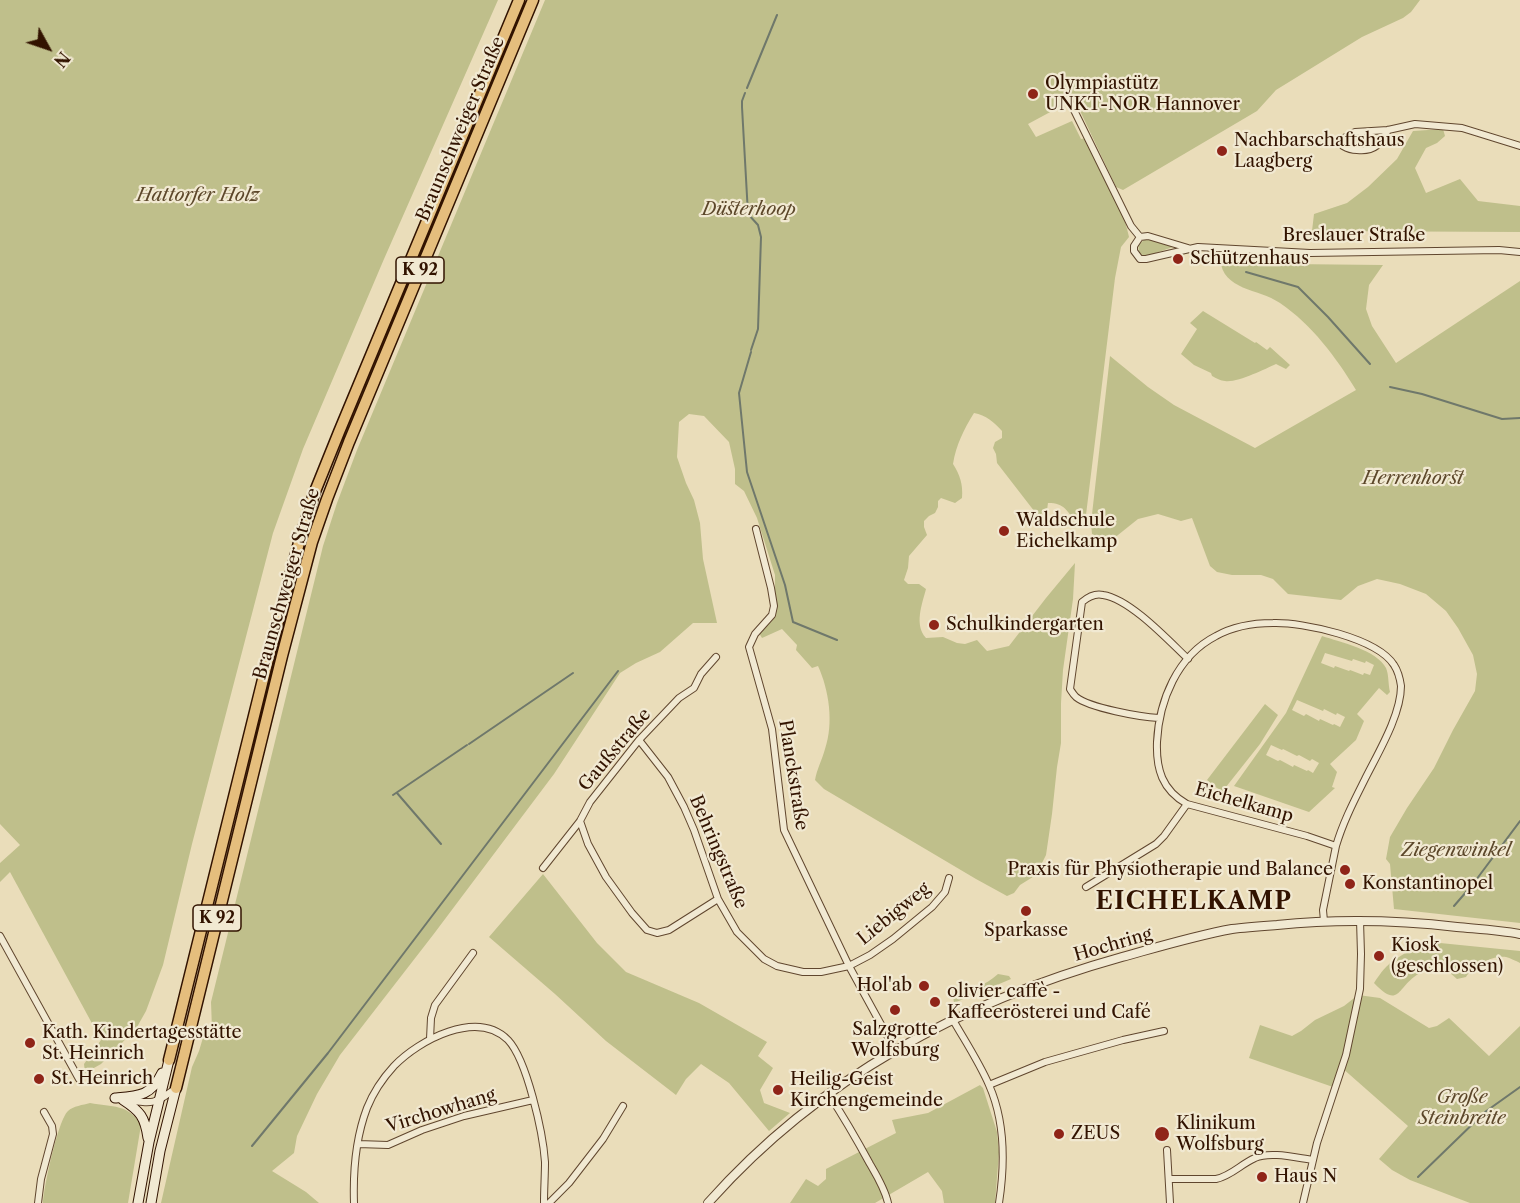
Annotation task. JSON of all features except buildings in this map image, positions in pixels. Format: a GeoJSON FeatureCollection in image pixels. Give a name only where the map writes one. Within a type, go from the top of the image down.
{"type":"FeatureCollection","features":[{"type":"Feature","properties":{"kind":"highway","name":"Braunschweiger Straße"},"geometry":{"type":"LineString","coordinates":[[169,1060],[269,655],[307,517],[339,432],[519,0]]}},
{"type":"Feature","properties":{"kind":"highway","name":"Braunschweiger Straße"},"geometry":{"type":"LineString","coordinates":[[176,1088],[312,542],[349,442],[533,0]]}},
{"type":"Feature","properties":{"kind":"main road"},"geometry":{"type":"LineString","coordinates":[[119,1099],[150,1090],[157,1084],[169,1060]]}},
{"type":"Feature","properties":{"kind":"main road","name":"Braunschweiger Straße"},"geometry":{"type":"LineString","coordinates":[[138,1203],[149,1142],[169,1060]]}},
{"type":"Feature","properties":{"kind":"main road","name":"Braunschweiger Straße"},"geometry":{"type":"LineString","coordinates":[[151,1203],[160,1151],[176,1088]]}},
{"type":"Feature","properties":{"kind":"main road"},"geometry":{"type":"LineString","coordinates":[[119,1099],[140,1113],[149,1142]]}},
{"type":"Feature","properties":{"kind":"street"},"geometry":{"type":"LineString","coordinates":[[1069,100],[1131,226],[1140,237]]}},
{"type":"Feature","properties":{"kind":"street"},"geometry":{"type":"LineString","coordinates":[[1388,130],[1376,147],[1366,151],[1348,149],[1343,146],[1344,138],[1355,132],[1388,130],[1415,124],[1462,128],[1520,146]]}},
{"type":"Feature","properties":{"kind":"street","name":"Breslauer Straße"},"geometry":{"type":"LineString","coordinates":[[1188,248],[1148,236],[1140,237],[1134,246],[1134,251],[1140,259],[1155,258],[1198,247],[1310,253],[1499,250],[1520,252]]}},
{"type":"Feature","properties":{"kind":"street","name":"Planckstraße"},"geometry":{"type":"LineString","coordinates":[[756,529],[774,606],[772,615],[755,634],[749,647],[772,729],[784,830],[849,966],[895,1050]]}},
{"type":"Feature","properties":{"kind":"street"},"geometry":{"type":"LineString","coordinates":[[1159,718],[1141,717],[1098,706],[1074,696],[1070,689],[1082,602],[1096,594],[1119,601],[1144,618],[1188,659]]}},
{"type":"Feature","properties":{"kind":"street","name":"Eichelkamp"},"geometry":{"type":"LineString","coordinates":[[1323,921],[1323,910],[1336,846],[1347,816],[1383,744],[1399,703],[1401,685],[1398,672],[1394,664],[1381,653],[1348,637],[1300,625],[1274,623],[1249,625],[1215,636],[1188,659],[1170,685],[1165,698],[1159,718],[1157,749],[1162,779],[1177,798],[1187,804],[1336,846]]}},
{"type":"Feature","properties":{"kind":"street","name":"Gaußstraße"},"geometry":{"type":"LineString","coordinates":[[543,867],[639,740],[679,698],[694,688],[701,674],[716,657]]}},
{"type":"Feature","properties":{"kind":"street","name":"Behringstraße"},"geometry":{"type":"LineString","coordinates":[[639,740],[668,777],[684,807],[718,899],[737,932],[764,959],[777,966],[803,972],[821,972],[849,966]]}},
{"type":"Feature","properties":{"kind":"street"},"geometry":{"type":"LineString","coordinates":[[1086,887],[1156,844],[1187,804]]}},
{"type":"Feature","properties":{"kind":"street"},"geometry":{"type":"LineString","coordinates":[[580,821],[588,844],[606,877],[647,930],[657,933],[669,930],[718,899]]}},
{"type":"Feature","properties":{"kind":"street","name":"Liebigweg"},"geometry":{"type":"LineString","coordinates":[[849,966],[893,939],[932,907],[945,892],[949,878]]}},
{"type":"Feature","properties":{"kind":"street"},"geometry":{"type":"LineString","coordinates":[[1303,1203],[1317,1143],[1346,1055],[1360,989],[1360,920]]}},
{"type":"Feature","properties":{"kind":"street","name":"Hochring"},"geometry":{"type":"LineString","coordinates":[[708,1203],[772,1138],[828,1093],[895,1050],[1014,993],[1075,971],[1191,938],[1234,929],[1323,921],[1411,922],[1520,934]]}},
{"type":"Feature","properties":{"kind":"street"},"geometry":{"type":"LineString","coordinates":[[0,936],[79,1079]]}},
{"type":"Feature","properties":{"kind":"street"},"geometry":{"type":"LineString","coordinates":[[430,1039],[431,1018],[435,1005],[473,953]]}},
{"type":"Feature","properties":{"kind":"street"},"geometry":{"type":"LineString","coordinates":[[954,1020],[989,1085],[1001,1127],[1003,1161],[999,1203]]}},
{"type":"Feature","properties":{"kind":"street"},"geometry":{"type":"LineString","coordinates":[[354,1203],[358,1143],[367,1108],[377,1087],[395,1065],[416,1047],[456,1029],[478,1026],[493,1029],[508,1041],[527,1078],[540,1128],[545,1161],[544,1203]]}},
{"type":"Feature","properties":{"kind":"street"},"geometry":{"type":"LineString","coordinates":[[989,1085],[1050,1060],[1164,1031]]}},
{"type":"Feature","properties":{"kind":"street"},"geometry":{"type":"LineString","coordinates":[[119,1099],[148,1103],[159,1101],[176,1088]]}},
{"type":"Feature","properties":{"kind":"street"},"geometry":{"type":"LineString","coordinates":[[828,1093],[876,1174],[888,1203]]}},
{"type":"Feature","properties":{"kind":"street","name":"Virchowhang"},"geometry":{"type":"LineString","coordinates":[[358,1143],[388,1144],[464,1116],[533,1100]]}},
{"type":"Feature","properties":{"kind":"street"},"geometry":{"type":"LineString","coordinates":[[549,1203],[569,1183],[603,1139],[623,1106]]}},
{"type":"Feature","properties":{"kind":"street"},"geometry":{"type":"LineString","coordinates":[[38,1203],[41,1179],[54,1134],[44,1112]]}},
{"type":"Feature","properties":{"kind":"street"},"geometry":{"type":"LineString","coordinates":[[1167,1150],[1170,1203]]}},
{"type":"Feature","properties":{"kind":"street"},"geometry":{"type":"LineString","coordinates":[[1169,1179],[1223,1178],[1263,1155],[1313,1160]]}},
{"type":"Feature","properties":{"kind":"green space","name":"Hattorfer Holz"},"geometry":{"type":"Polygon","coordinates":[[[0,0],[498,0],[303,449],[273,533],[163,965],[146,1011],[137,1027],[119,1046],[101,1064],[85,1073],[84,1064],[101,1040],[10,872],[0,882],[0,863],[20,845],[0,824],[0,0]]]}},
{"type":"Feature","properties":{"kind":"green space","name":"Düsterhoop"},"geometry":{"type":"Polygon","coordinates":[[[545,0],[1420,0],[1403,18],[1362,37],[1276,90],[1257,111],[1123,190],[1116,187],[1074,98],[1028,124],[1036,137],[1072,121],[1081,139],[1086,138],[1110,186],[1129,237],[1121,247],[1115,278],[1085,523],[1076,523],[1065,509],[1054,503],[1048,503],[1047,510],[1038,516],[997,463],[993,448],[995,442],[1002,438],[1002,431],[990,419],[974,413],[961,437],[953,464],[958,472],[962,498],[955,503],[941,498],[938,501],[935,513],[924,521],[927,535],[909,556],[904,580],[908,584],[919,584],[926,589],[921,608],[920,627],[926,638],[943,637],[965,644],[977,640],[987,651],[1009,646],[1075,563],[1073,599],[1063,670],[1061,743],[1046,855],[1036,875],[1007,896],[824,789],[815,780],[828,739],[830,718],[822,675],[818,666],[812,668],[796,650],[797,645],[782,629],[762,638],[759,633],[772,621],[775,605],[775,575],[757,518],[744,491],[735,484],[735,469],[729,442],[704,416],[689,414],[679,422],[677,457],[694,500],[700,523],[703,559],[717,623],[693,623],[660,652],[620,673],[554,774],[340,1055],[317,1094],[297,1136],[294,1153],[272,1171],[319,1203],[161,1203],[192,1067],[205,1031],[212,1029],[211,1002],[323,546],[357,450],[545,0]]]}},
{"type":"Feature","properties":{"kind":"green space"},"geometry":{"type":"Polygon","coordinates":[[[1443,129],[1445,136],[1426,148],[1415,168],[1426,193],[1460,179],[1478,201],[1520,206],[1520,232],[1312,231],[1314,214],[1347,203],[1368,187],[1397,159],[1413,131],[1443,129]]]}},
{"type":"Feature","properties":{"kind":"green space"},"geometry":{"type":"Polygon","coordinates":[[[1148,239],[1173,245],[1173,247],[1143,256],[1139,252],[1138,245],[1148,239]]]}},
{"type":"Feature","properties":{"kind":"green space","name":"Herrenhorst"},"geometry":{"type":"Polygon","coordinates":[[[1220,259],[1287,264],[1383,265],[1369,285],[1366,309],[1372,326],[1396,363],[1520,281],[1520,923],[1394,909],[1390,864],[1386,859],[1390,837],[1434,768],[1475,691],[1477,674],[1473,655],[1446,611],[1426,594],[1400,584],[1377,579],[1358,586],[1341,600],[1288,594],[1273,579],[1261,575],[1232,575],[1217,572],[1210,566],[1192,518],[1181,521],[1158,514],[1138,519],[1108,543],[1092,534],[1091,523],[1110,356],[1174,405],[1255,448],[1356,390],[1332,354],[1303,321],[1280,303],[1235,283],[1223,269],[1220,259]]]}},
{"type":"Feature","properties":{"kind":"green space"},"geometry":{"type":"Polygon","coordinates":[[[1203,311],[1267,350],[1270,347],[1290,365],[1286,369],[1276,364],[1236,380],[1223,381],[1194,365],[1181,354],[1197,329],[1190,323],[1203,311]]]}},
{"type":"Feature","properties":{"kind":"green space"},"geometry":{"type":"Polygon","coordinates":[[[1322,636],[1375,656],[1386,668],[1390,692],[1387,695],[1379,688],[1357,714],[1364,721],[1356,740],[1330,764],[1337,772],[1332,787],[1335,788],[1309,812],[1234,786],[1286,713],[1322,636]],[[1325,653],[1321,663],[1334,668],[1335,666],[1370,675],[1374,665],[1366,661],[1365,663],[1353,659],[1352,661],[1325,653]],[[1297,700],[1292,710],[1340,727],[1345,717],[1297,700]],[[1271,745],[1266,755],[1313,773],[1319,763],[1271,745]]]}},
{"type":"Feature","properties":{"kind":"green space"},"geometry":{"type":"Polygon","coordinates":[[[1265,704],[1278,715],[1260,744],[1222,792],[1207,780],[1265,704]]]}},
{"type":"Feature","properties":{"kind":"green space"},"geometry":{"type":"Polygon","coordinates":[[[543,874],[597,943],[626,972],[699,1003],[767,1042],[758,1056],[773,1068],[760,1090],[764,1103],[790,1113],[769,1131],[729,1083],[701,1064],[686,1079],[676,1095],[606,1041],[489,937],[543,874]]]}},
{"type":"Feature","properties":{"kind":"green space"},"geometry":{"type":"Polygon","coordinates":[[[1430,942],[1520,951],[1520,963],[1506,957],[1495,958],[1478,965],[1466,977],[1457,979],[1436,966],[1416,975],[1393,996],[1374,983],[1392,962],[1418,946],[1430,942]]]}},
{"type":"Feature","properties":{"kind":"green space"},"geometry":{"type":"Polygon","coordinates":[[[998,974],[1009,976],[1011,979],[954,1003],[955,993],[983,984],[998,974]]]}},
{"type":"Feature","properties":{"kind":"green space","name":"Große Steinbreite"},"geometry":{"type":"Polygon","coordinates":[[[1358,995],[1380,998],[1429,1028],[1449,1018],[1489,1056],[1520,1026],[1520,1203],[1470,1203],[1410,1180],[1392,1170],[1379,1159],[1408,1126],[1341,1067],[1333,1087],[1249,1058],[1260,1025],[1292,1036],[1315,1020],[1344,1006],[1358,995]]]}},
{"type":"Feature","properties":{"kind":"green space"},"geometry":{"type":"Polygon","coordinates":[[[980,1085],[983,1088],[997,1132],[999,1152],[995,1203],[944,1203],[942,1191],[928,1172],[875,1203],[790,1203],[806,1179],[818,1186],[826,1179],[826,1169],[896,1133],[892,1120],[928,1113],[980,1085]]]}},
{"type":"Feature","properties":{"kind":"green space"},"geometry":{"type":"Polygon","coordinates":[[[90,1103],[125,1110],[131,1113],[141,1125],[128,1203],[43,1203],[52,1154],[64,1117],[73,1108],[90,1103]]]}},
{"type":"Feature","properties":{"kind":"waterway"},"geometry":{"type":"LineString","coordinates":[[747,88],[777,15]]}},
{"type":"Feature","properties":{"kind":"waterway"},"geometry":{"type":"LineString","coordinates":[[745,93],[742,107],[748,214],[758,225],[761,237],[758,329],[751,350]]}},
{"type":"Feature","properties":{"kind":"waterway"},"geometry":{"type":"LineString","coordinates":[[1246,272],[1298,287],[1370,364]]}},
{"type":"Feature","properties":{"kind":"waterway"},"geometry":{"type":"LineString","coordinates":[[751,352],[739,393],[747,472],[785,585],[793,622],[837,640]]}},
{"type":"Feature","properties":{"kind":"waterway"},"geometry":{"type":"LineString","coordinates":[[1390,387],[1422,394],[1502,419],[1520,418]]}},
{"type":"Feature","properties":{"kind":"waterway"},"geometry":{"type":"LineString","coordinates":[[252,1146],[328,1053],[618,671]]}},
{"type":"Feature","properties":{"kind":"waterway"},"geometry":{"type":"LineString","coordinates":[[469,744],[573,673]]}},
{"type":"Feature","properties":{"kind":"waterway"},"geometry":{"type":"LineString","coordinates":[[393,795],[467,745]]}},
{"type":"Feature","properties":{"kind":"waterway"},"geometry":{"type":"LineString","coordinates":[[397,793],[441,844]]}},
{"type":"Feature","properties":{"kind":"waterway"},"geometry":{"type":"LineString","coordinates":[[1454,906],[1520,821]]}},
{"type":"Feature","properties":{"kind":"waterway"},"geometry":{"type":"LineString","coordinates":[[1418,1177],[1485,1112],[1520,1087]]}},
{"type":"Feature","properties":{"kind":"place","name":"Olympiastütz UNKT-NOR Hannover"},"geometry":{"type":"Point","coordinates":[1033,94]}},
{"type":"Feature","properties":{"kind":"place","name":"Nachbarschaftshaus Laagberg"},"geometry":{"type":"Point","coordinates":[1222,151]}},
{"type":"Feature","properties":{"kind":"place","name":"Schützenhaus"},"geometry":{"type":"Point","coordinates":[1178,259]}},
{"type":"Feature","properties":{"kind":"place","name":"Waldschule Eichelkamp"},"geometry":{"type":"Point","coordinates":[1004,531]}},
{"type":"Feature","properties":{"kind":"place","name":"Schulkindergarten"},"geometry":{"type":"Point","coordinates":[934,625]}},
{"type":"Feature","properties":{"kind":"place","name":"Praxis für Physiotherapie und Balance"},"geometry":{"type":"Point","coordinates":[1345,870]}},
{"type":"Feature","properties":{"kind":"place","name":"Konstantinopel"},"geometry":{"type":"Point","coordinates":[1350,884]}},
{"type":"Feature","properties":{"kind":"place","name":"Sparkasse"},"geometry":{"type":"Point","coordinates":[1026,911]}},
{"type":"Feature","properties":{"kind":"place","name":"Kiosk (geschlossen)"},"geometry":{"type":"Point","coordinates":[1379,956]}},
{"type":"Feature","properties":{"kind":"place","name":"Hol'ab"},"geometry":{"type":"Point","coordinates":[924,986]}},
{"type":"Feature","properties":{"kind":"place","name":"olivier caffè - Kaffeerösterei und Café"},"geometry":{"type":"Point","coordinates":[935,1002]}},
{"type":"Feature","properties":{"kind":"place","name":"Salzgrotte Wolfsburg"},"geometry":{"type":"Point","coordinates":[895,1010]}},
{"type":"Feature","properties":{"kind":"place","name":"Kath. Kindertagesstätte St. Heinrich"},"geometry":{"type":"Point","coordinates":[30,1043]}},
{"type":"Feature","properties":{"kind":"place","name":"St. Heinrich"},"geometry":{"type":"Point","coordinates":[39,1079]}},
{"type":"Feature","properties":{"kind":"place","name":"Heilig-Geist Kirchengemeinde"},"geometry":{"type":"Point","coordinates":[778,1090]}},
{"type":"Feature","properties":{"kind":"place","name":"ZEUS"},"geometry":{"type":"Point","coordinates":[1059,1134]}},
{"type":"Feature","properties":{"kind":"place","name":"Klinikum Wolfsburg"},"geometry":{"type":"Point","coordinates":[1162,1134]}},
{"type":"Feature","properties":{"kind":"place","name":"Haus N"},"geometry":{"type":"Point","coordinates":[1262,1177]}},
{"type":"Feature","properties":{"kind":"district","name":"EICHELKAMP"},"geometry":{"type":"Point","coordinates":[1194,902]}},
{"type":"Feature","properties":{"kind":"park label","name":"Ziegenwinkel"},"geometry":{"type":"Point","coordinates":[1456,851]}}]}
